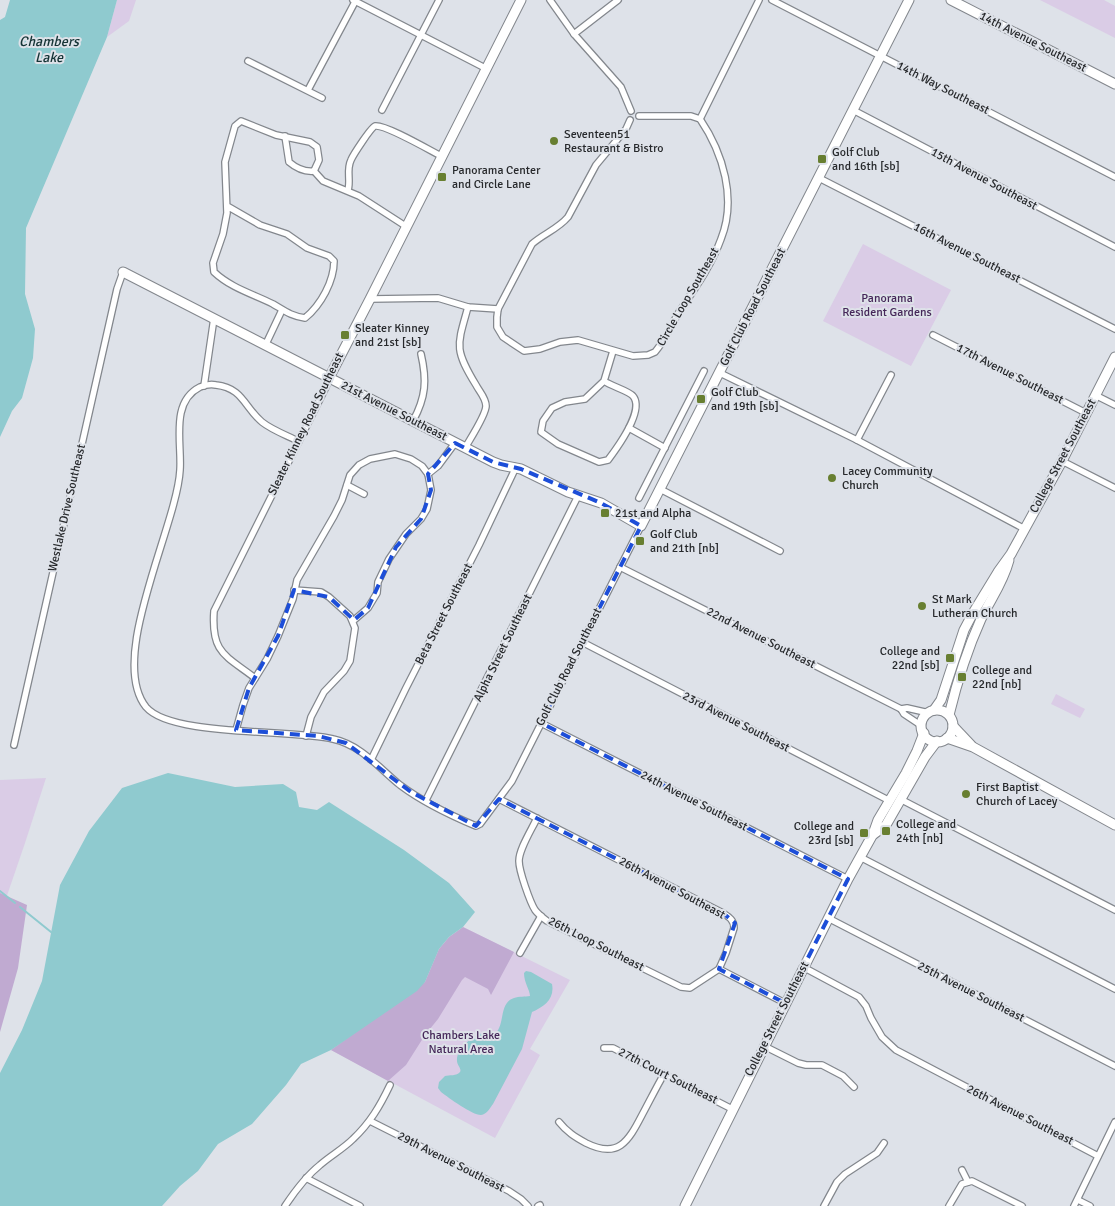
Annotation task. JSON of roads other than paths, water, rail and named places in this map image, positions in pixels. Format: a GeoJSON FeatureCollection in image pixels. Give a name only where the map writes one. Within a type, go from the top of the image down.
{"type":"FeatureCollection","features":[{"type":"Feature","properties":{"kind":"street"},"geometry":{"type":"LineString","coordinates":[[308,90],[355,0],[487,69]]}},
{"type":"Feature","properties":{"kind":"street"},"geometry":{"type":"LineString","coordinates":[[382,110],[439,0]]}},
{"type":"Feature","properties":{"kind":"street","name":"Sleater Kinney Road Southeast"},"geometry":{"type":"LineString","coordinates":[[255,678],[224,654],[216,644],[213,628],[214,611],[329,378],[521,0]]}},
{"type":"Feature","properties":{"kind":"street"},"geometry":{"type":"LineString","coordinates":[[550,0],[574,34],[621,87],[631,111]]}},
{"type":"Feature","properties":{"kind":"street"},"geometry":{"type":"LineString","coordinates":[[574,34],[618,0]]}},
{"type":"Feature","properties":{"kind":"street"},"geometry":{"type":"LineString","coordinates":[[638,116],[691,116],[700,119],[759,0]]}},
{"type":"Feature","properties":{"kind":"street","name":"14th Way Southeast"},"geometry":{"type":"LineString","coordinates":[[772,0],[1115,176]]}},
{"type":"Feature","properties":{"kind":"street","name":"Golf Club Road Southeast"},"geometry":{"type":"LineString","coordinates":[[426,800],[476,826],[480,824],[500,799],[512,781],[909,0]]}},
{"type":"Feature","properties":{"kind":"street","name":"14th Avenue Southeast"},"geometry":{"type":"LineString","coordinates":[[950,0],[1115,84]]}},
{"type":"Feature","properties":{"kind":"street"},"geometry":{"type":"LineString","coordinates":[[248,61],[322,98]]}},
{"type":"Feature","properties":{"kind":"street","name":"15th Avenue Southeast"},"geometry":{"type":"LineString","coordinates":[[854,110],[1115,247]]}},
{"type":"Feature","properties":{"kind":"street","name":"Circle Loop Southeast"},"geometry":{"type":"LineString","coordinates":[[498,309],[497,327],[500,332],[524,352],[540,350],[560,342],[578,340],[633,356],[648,355],[655,352],[695,289],[721,239],[726,221],[728,203],[721,160],[700,119]]}},
{"type":"Feature","properties":{"kind":"street"},"geometry":{"type":"LineString","coordinates":[[370,299],[438,298],[468,307],[498,309],[532,244],[540,236],[563,223],[568,218],[596,164],[626,129],[630,120]]}},
{"type":"Feature","properties":{"kind":"street"},"geometry":{"type":"LineString","coordinates":[[227,206],[260,225],[287,234],[307,248],[329,256],[334,261],[323,297],[314,310],[305,318],[293,316],[240,290],[214,272],[213,263],[223,234],[227,206],[225,162],[235,126],[241,121],[276,135],[310,142],[316,147],[319,160],[314,171]]}},
{"type":"Feature","properties":{"kind":"street"},"geometry":{"type":"LineString","coordinates":[[348,190],[348,169],[351,159],[370,128],[378,125],[442,157]]}},
{"type":"Feature","properties":{"kind":"street"},"geometry":{"type":"LineString","coordinates":[[285,136],[289,162],[296,168],[308,172],[314,171]]}},
{"type":"Feature","properties":{"kind":"street"},"geometry":{"type":"LineString","coordinates":[[314,171],[323,181],[348,190],[407,227]]}},
{"type":"Feature","properties":{"kind":"street","name":"16th Avenue Southeast"},"geometry":{"type":"LineString","coordinates":[[819,178],[1115,329]]}},
{"type":"Feature","properties":{"kind":"street","name":"21st Avenue Southeast"},"geometry":{"type":"LineString","coordinates":[[124,272],[465,448],[501,465],[516,467],[578,496],[601,503],[641,526]]}},
{"type":"Feature","properties":{"kind":"street","name":"Westlake Drive Southeast"},"geometry":{"type":"LineString","coordinates":[[14,745],[117,289],[124,272]]}},
{"type":"Feature","properties":{"kind":"street"},"geometry":{"type":"LineString","coordinates":[[465,448],[486,405],[484,398],[461,360],[459,337],[468,307]]}},
{"type":"Feature","properties":{"kind":"street"},"geometry":{"type":"LineString","coordinates":[[265,346],[282,310]]}},
{"type":"Feature","properties":{"kind":"street"},"geometry":{"type":"LineString","coordinates":[[204,386],[214,318]]}},
{"type":"Feature","properties":{"kind":"street","name":"17th Avenue Southeast"},"geometry":{"type":"LineString","coordinates":[[933,335],[1086,413]]}},
{"type":"Feature","properties":{"kind":"street"},"geometry":{"type":"LineString","coordinates":[[604,381],[634,397],[636,404],[634,418],[629,428],[608,460],[599,462],[558,444],[541,432],[543,421],[552,408],[565,402],[585,399],[604,381],[613,351]]}},
{"type":"Feature","properties":{"kind":"street"},"geometry":{"type":"LineString","coordinates":[[413,421],[425,391],[421,354]]}},
{"type":"Feature","properties":{"kind":"street","name":"College Street Southeast"},"geometry":{"type":"LineString","coordinates":[[949,715],[963,666],[981,618],[1005,577],[1011,554],[1023,528],[1062,461],[1115,357]]}},
{"type":"Feature","properties":{"kind":"street"},"geometry":{"type":"LineString","coordinates":[[639,498],[704,371]]}},
{"type":"Feature","properties":{"kind":"street"},"geometry":{"type":"LineString","coordinates":[[720,373],[856,440],[1023,528]]}},
{"type":"Feature","properties":{"kind":"street"},"geometry":{"type":"LineString","coordinates":[[856,440],[890,375]]}},
{"type":"Feature","properties":{"kind":"street"},"geometry":{"type":"LineString","coordinates":[[298,441],[262,422],[244,398],[225,386],[210,384],[204,386],[191,394],[185,403],[181,414],[179,488],[142,609],[134,660],[136,685],[147,707],[158,715],[170,720],[236,730],[333,739],[346,743],[358,749],[400,784],[426,800]]}},
{"type":"Feature","properties":{"kind":"street"},"geometry":{"type":"LineString","coordinates":[[1096,395],[1115,405]]}},
{"type":"Feature","properties":{"kind":"street"},"geometry":{"type":"LineString","coordinates":[[629,428],[665,448]]}},
{"type":"Feature","properties":{"kind":"street"},"geometry":{"type":"LineString","coordinates":[[428,474],[438,466],[455,443]]}},
{"type":"Feature","properties":{"kind":"street"},"geometry":{"type":"LineString","coordinates":[[236,730],[243,705],[255,678],[278,636],[293,600],[297,580],[330,524],[342,500],[350,475],[359,465],[370,459],[395,454],[405,456],[422,466],[428,474],[431,490],[427,509],[421,519],[406,534],[389,560],[378,582],[377,593],[368,608],[353,621]]}},
{"type":"Feature","properties":{"kind":"street"},"geometry":{"type":"LineString","coordinates":[[1062,461],[1115,488]]}},
{"type":"Feature","properties":{"kind":"street","name":"Beta Street Southeast"},"geometry":{"type":"LineString","coordinates":[[371,760],[516,467]]}},
{"type":"Feature","properties":{"kind":"street"},"geometry":{"type":"LineString","coordinates":[[347,485],[364,494]]}},
{"type":"Feature","properties":{"kind":"street"},"geometry":{"type":"LineString","coordinates":[[660,489],[780,551]]}},
{"type":"Feature","properties":{"kind":"street","name":"Alpha Street Southeast"},"geometry":{"type":"LineString","coordinates":[[426,800],[578,496]]}},
{"type":"Feature","properties":{"kind":"street","name":"College Street Southeast"},"geometry":{"type":"LineString","coordinates":[[931,711],[941,700],[964,630],[998,572],[1011,554]]}},
{"type":"Feature","properties":{"kind":"street","name":"22nd Avenue Southeast"},"geometry":{"type":"LineString","coordinates":[[620,567],[901,709],[904,714],[923,729]]}},
{"type":"Feature","properties":{"kind":"street"},"geometry":{"type":"LineString","coordinates":[[294,590],[321,592],[337,602],[353,621],[356,628],[350,661],[344,671],[324,692],[311,717],[306,736]]}},
{"type":"Feature","properties":{"kind":"street","name":"23rd Avenue Southeast"},"geometry":{"type":"LineString","coordinates":[[582,642],[890,800]]}},
{"type":"Feature","properties":{"kind":"street","name":"22nd Avenue Southeast"},"geometry":{"type":"LineString","coordinates":[[901,709],[931,711]]}},
{"type":"Feature","properties":{"kind":"street"},"geometry":{"type":"LineString","coordinates":[[973,747],[953,726],[949,715],[942,711],[931,711],[922,721],[923,729],[932,740],[937,741],[947,738],[973,747],[1115,825]]}},
{"type":"Feature","properties":{"kind":"street","name":"24th Avenue Southeast"},"geometry":{"type":"LineString","coordinates":[[541,723],[848,879]]}},
{"type":"Feature","properties":{"kind":"street"},"geometry":{"type":"LineString","coordinates":[[947,738],[953,726]]}},
{"type":"Feature","properties":{"kind":"street","name":"College Street Southeast"},"geometry":{"type":"LineString","coordinates":[[685,1206],[803,967],[873,834],[878,820],[918,751],[923,729]]}},
{"type":"Feature","properties":{"kind":"street","name":"College Street Southeast"},"geometry":{"type":"LineString","coordinates":[[873,834],[886,825],[902,800],[925,756],[937,741]]}},
{"type":"Feature","properties":{"kind":"street","name":"26th Avenue Southeast"},"geometry":{"type":"LineString","coordinates":[[500,799],[728,916],[734,923],[734,928],[719,969]]}},
{"type":"Feature","properties":{"kind":"street"},"geometry":{"type":"LineString","coordinates":[[902,800],[1115,910]]}},
{"type":"Feature","properties":{"kind":"street","name":"26th Loop Southeast"},"geometry":{"type":"LineString","coordinates":[[537,818],[519,861],[521,873],[535,910],[547,921],[681,987],[690,988],[719,969]]}},
{"type":"Feature","properties":{"kind":"street"},"geometry":{"type":"LineString","coordinates":[[860,857],[1115,989]]}},
{"type":"Feature","properties":{"kind":"street"},"geometry":{"type":"LineString","coordinates":[[520,953],[541,916]]}},
{"type":"Feature","properties":{"kind":"street","name":"25th Avenue Southeast"},"geometry":{"type":"LineString","coordinates":[[828,918],[1115,1066]]}},
{"type":"Feature","properties":{"kind":"street","name":"26th Avenue Southeast"},"geometry":{"type":"LineString","coordinates":[[803,967],[859,997],[866,1006],[882,1037],[896,1050],[1098,1156]]}},
{"type":"Feature","properties":{"kind":"street"},"geometry":{"type":"LineString","coordinates":[[719,969],[786,1002]]}},
{"type":"Feature","properties":{"kind":"street"},"geometry":{"type":"LineString","coordinates":[[764,1046],[798,1063],[822,1065],[843,1076],[854,1088]]}},
{"type":"Feature","properties":{"kind":"street","name":"27th Court Southeast"},"geometry":{"type":"LineString","coordinates":[[604,1048],[613,1048],[732,1109]]}},
{"type":"Feature","properties":{"kind":"street"},"geometry":{"type":"LineString","coordinates":[[559,1122],[571,1135],[599,1149],[612,1149],[623,1144],[631,1136],[664,1074]]}},
{"type":"Feature","properties":{"kind":"street"},"geometry":{"type":"LineString","coordinates":[[285,1206],[306,1178],[321,1163],[334,1156],[354,1139],[370,1121],[390,1086]]}},
{"type":"Feature","properties":{"kind":"street","name":"29th Avenue Southeast"},"geometry":{"type":"LineString","coordinates":[[370,1121],[509,1191],[522,1199],[528,1206]]}},
{"type":"Feature","properties":{"kind":"street"},"geometry":{"type":"LineString","coordinates":[[1074,1206],[1115,1122]]}},
{"type":"Feature","properties":{"kind":"street"},"geometry":{"type":"LineString","coordinates":[[824,1206],[837,1182],[845,1174],[877,1153],[884,1143]]}},
{"type":"Feature","properties":{"kind":"street"},"geometry":{"type":"LineString","coordinates":[[962,1170],[968,1182]]}},
{"type":"Feature","properties":{"kind":"street"},"geometry":{"type":"LineString","coordinates":[[306,1178],[360,1206]]}},
{"type":"Feature","properties":{"kind":"street"},"geometry":{"type":"LineString","coordinates":[[949,1206],[962,1184],[972,1181],[1022,1206]]}},
{"type":"Feature","properties":{"kind":"street"},"geometry":{"type":"LineString","coordinates":[[1078,1200],[1090,1206]]}},
{"type":"Feature","properties":{"kind":"water","name":"Chambers Lake"},"geometry":{"type":"Polygon","coordinates":[[[10,0],[117,0],[107,37],[26,228],[25,294],[35,329],[33,358],[22,398],[12,411],[0,437],[0,20],[5,17],[10,0]]]}},
{"type":"Feature","properties":{"kind":"water"},"geometry":{"type":"Polygon","coordinates":[[[168,773],[235,787],[283,784],[296,792],[299,807],[317,810],[329,802],[404,850],[449,883],[475,912],[463,927],[449,937],[439,949],[425,982],[417,991],[331,1050],[301,1064],[286,1085],[252,1124],[218,1144],[198,1171],[180,1186],[162,1206],[0,1206],[0,1073],[22,1030],[42,981],[60,885],[89,831],[122,788],[168,773]]]}},
{"type":"Feature","properties":{"kind":"water"},"geometry":{"type":"Polygon","coordinates":[[[526,971],[552,984],[552,994],[548,1002],[532,1012],[522,1049],[493,1104],[485,1113],[477,1114],[461,1106],[441,1092],[438,1088],[439,1082],[445,1076],[455,1075],[460,1072],[457,1056],[462,1047],[470,1040],[479,1034],[496,1033],[499,1029],[506,1004],[509,1001],[516,997],[530,996],[524,977],[526,971]]]}},
{"type":"Feature","properties":{"kind":"waterway"},"geometry":{"type":"LineString","coordinates":[[0,891],[15,903]]}},
{"type":"Feature","properties":{"kind":"waterway"},"geometry":{"type":"LineString","coordinates":[[20,907],[51,932]]}},
{"type":"Feature","properties":{"kind":"place","name":"Seventeen51 Restaurant & Bistro"},"geometry":{"type":"Point","coordinates":[554,141]}},
{"type":"Feature","properties":{"kind":"place","name":"Golf Club and 16th [sb]"},"geometry":{"type":"Point","coordinates":[822,159]}},
{"type":"Feature","properties":{"kind":"place","name":"Panorama Center and Circle Lane"},"geometry":{"type":"Point","coordinates":[442,177]}},
{"type":"Feature","properties":{"kind":"place","name":"Sleater Kinney and 21st [sb]"},"geometry":{"type":"Point","coordinates":[345,335]}},
{"type":"Feature","properties":{"kind":"place","name":"Golf Club and 19th [sb]"},"geometry":{"type":"Point","coordinates":[701,399]}},
{"type":"Feature","properties":{"kind":"place","name":"Lacey Community Church"},"geometry":{"type":"Point","coordinates":[832,478]}},
{"type":"Feature","properties":{"kind":"place","name":"21st and Alpha"},"geometry":{"type":"Point","coordinates":[605,513]}},
{"type":"Feature","properties":{"kind":"place","name":"Golf Club and 21th [nb]"},"geometry":{"type":"Point","coordinates":[640,541]}},
{"type":"Feature","properties":{"kind":"place","name":"St Mark Lutheran Church"},"geometry":{"type":"Point","coordinates":[922,606]}},
{"type":"Feature","properties":{"kind":"place","name":"College and 22nd [sb]"},"geometry":{"type":"Point","coordinates":[950,658]}},
{"type":"Feature","properties":{"kind":"place","name":"College and 22nd [nb]"},"geometry":{"type":"Point","coordinates":[962,677]}},
{"type":"Feature","properties":{"kind":"place","name":"First Baptist Church of Lacey"},"geometry":{"type":"Point","coordinates":[966,794]}},
{"type":"Feature","properties":{"kind":"place","name":"College and 24th [nb]"},"geometry":{"type":"Point","coordinates":[886,831]}},
{"type":"Feature","properties":{"kind":"place","name":"College and 23rd [sb]"},"geometry":{"type":"Point","coordinates":[864,833]}},
{"type":"Feature","properties":{"kind":"park label","name":"Panorama Resident Gardens"},"geometry":{"type":"Point","coordinates":[887,305]}},
{"type":"Feature","properties":{"kind":"park label","name":"Chambers Lake Natural Area"},"geometry":{"type":"Point","coordinates":[461,1042]}}]}
